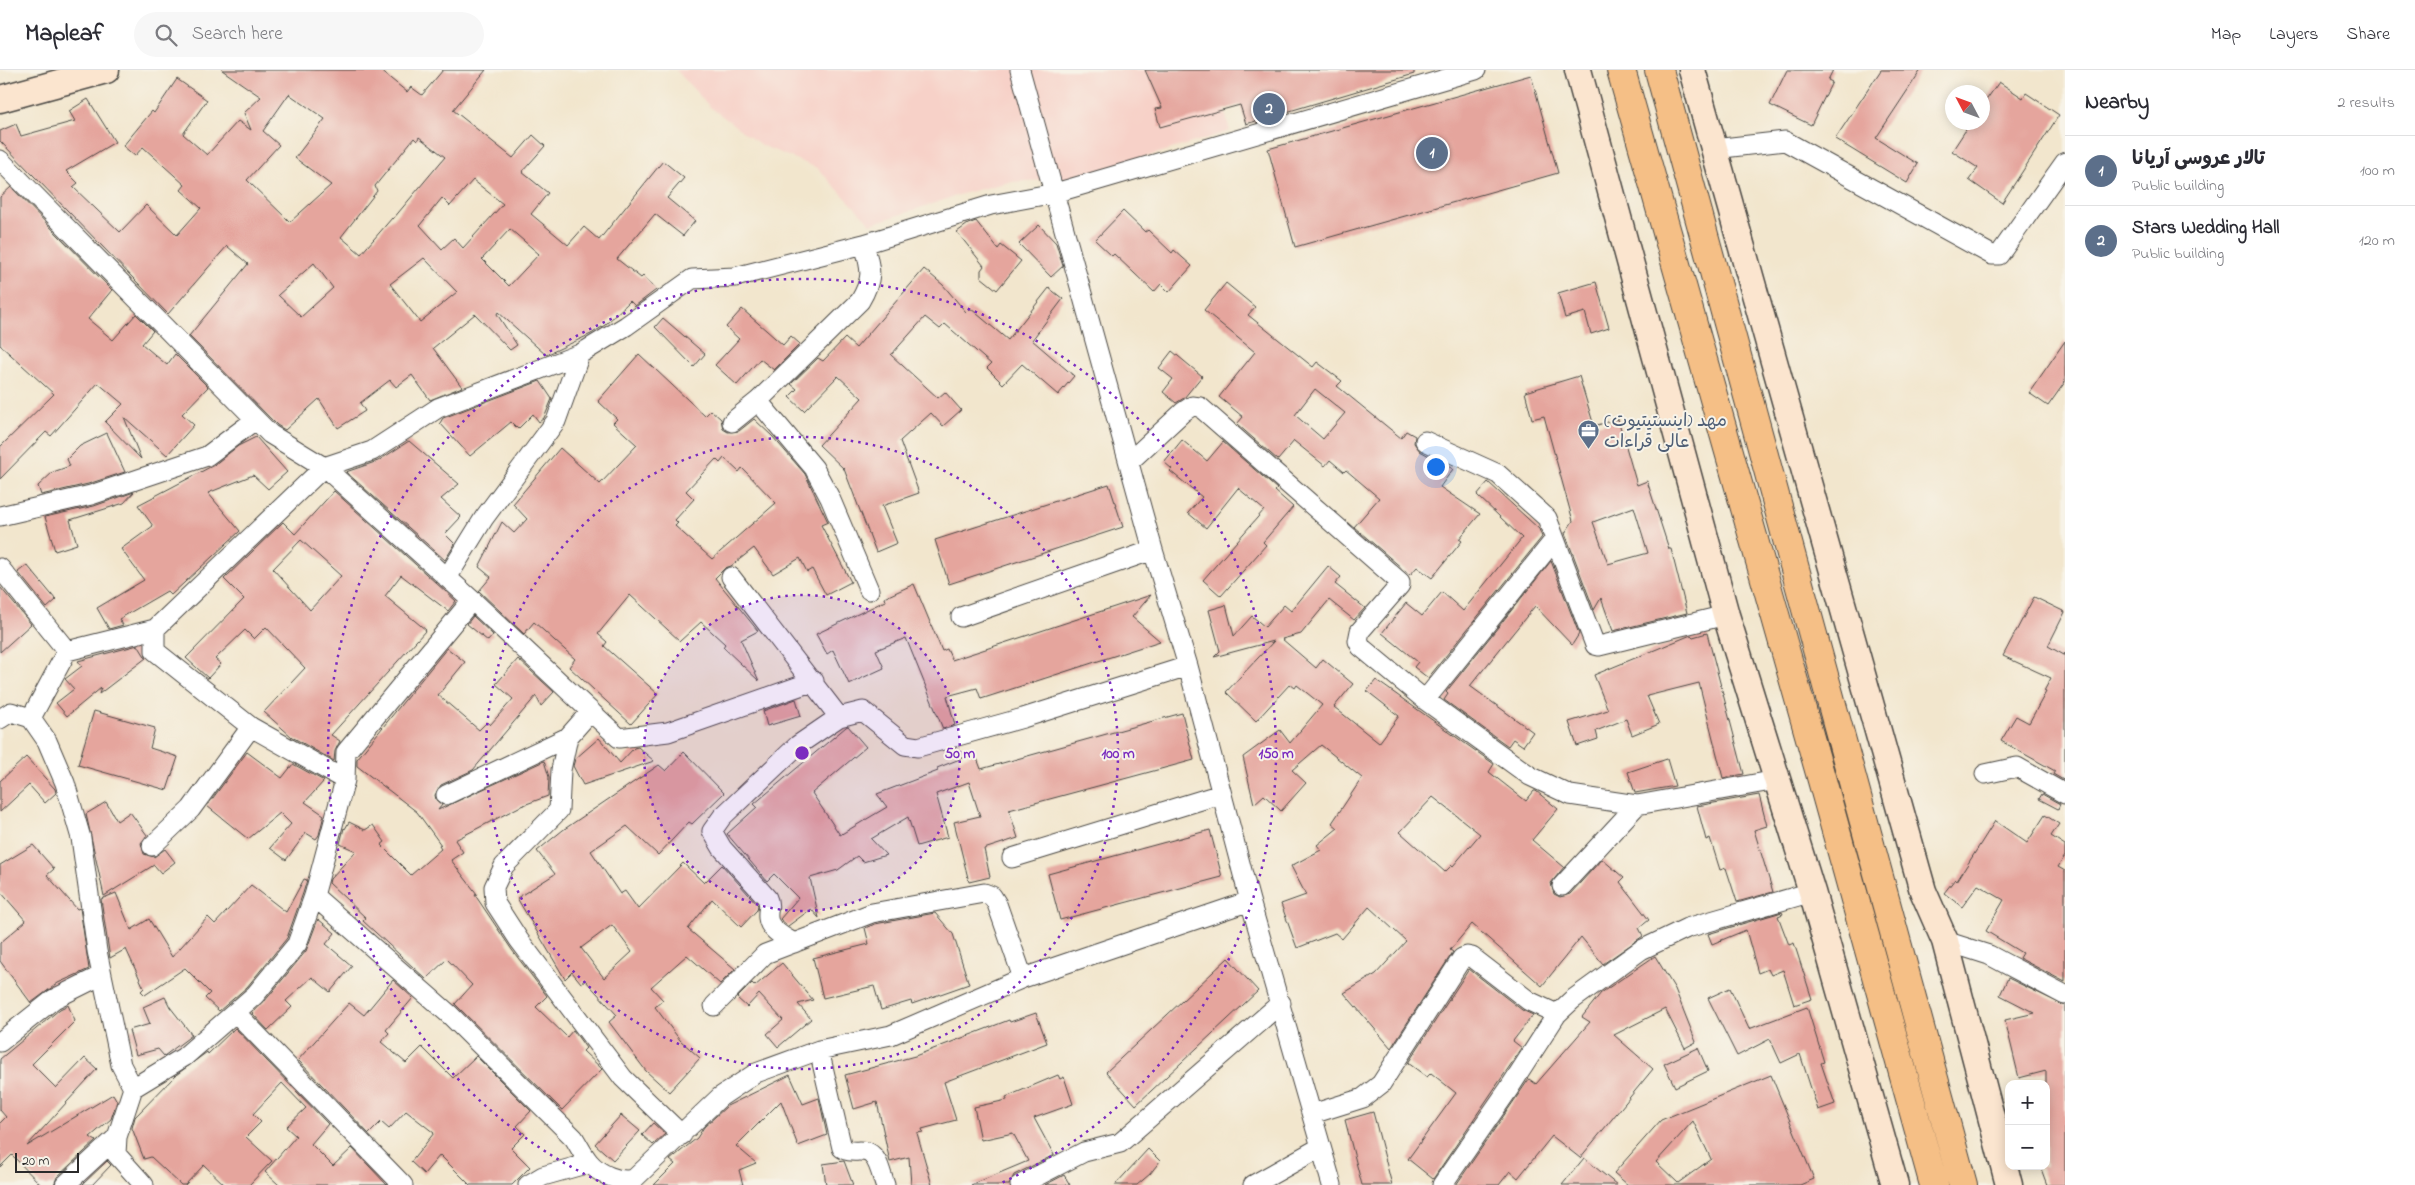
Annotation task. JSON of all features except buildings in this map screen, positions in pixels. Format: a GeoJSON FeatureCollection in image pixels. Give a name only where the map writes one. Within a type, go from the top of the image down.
{"type":"FeatureCollection","features":[{"type":"Feature","properties":{"kind":"main road"},"geometry":{"type":"LineString","coordinates":[[0,99],[106,70]]}},
{"type":"Feature","properties":{"kind":"main road"},"geometry":{"type":"LineString","coordinates":[[1578,70],[1726,614],[1812,892],[1895,1185]]}},
{"type":"Feature","properties":{"kind":"main road"},"geometry":{"type":"LineString","coordinates":[[1621,70],[1821,774],[1934,1185]]}},
{"type":"Feature","properties":{"kind":"main road"},"geometry":{"type":"LineString","coordinates":[[1659,70],[1963,1185]]}},
{"type":"Feature","properties":{"kind":"main road"},"geometry":{"type":"LineString","coordinates":[[1692,70],[1923,891],[1945,941],[2009,1185]]}},
{"type":"Feature","properties":{"kind":"street"},"geometry":{"type":"LineString","coordinates":[[1020,70],[1153,550],[1188,666],[1250,901],[1332,1185]]}},
{"type":"Feature","properties":{"kind":"street"},"geometry":{"type":"LineString","coordinates":[[32,718],[67,651],[155,629],[324,467],[372,451],[438,408],[580,354],[626,326],[692,280],[735,277],[864,244],[991,205],[1055,193],[1476,70]]}},
{"type":"Feature","properties":{"kind":"street"},"geometry":{"type":"LineString","coordinates":[[1714,149],[1785,141],[1983,250],[1999,255],[2065,162]]}},
{"type":"Feature","properties":{"kind":"street"},"geometry":{"type":"LineString","coordinates":[[4,173],[270,434],[324,467],[472,600],[619,738],[668,732],[814,681]]}},
{"type":"Feature","properties":{"kind":"street"},"geometry":{"type":"LineString","coordinates":[[732,422],[758,400],[860,301],[868,288],[872,274],[864,244]]}},
{"type":"Feature","properties":{"kind":"street"},"geometry":{"type":"LineString","coordinates":[[447,578],[484,518],[556,421],[580,354]]}},
{"type":"Feature","properties":{"kind":"street"},"geometry":{"type":"LineString","coordinates":[[758,400],[814,468],[830,498],[868,590]]}},
{"type":"Feature","properties":{"kind":"street"},"geometry":{"type":"LineString","coordinates":[[1129,462],[1183,412],[1192,406],[1200,407],[1400,582],[1400,585],[1360,631],[1358,641],[1361,647],[1425,700],[1530,776],[1570,795],[1637,805],[1777,780]]}},
{"type":"Feature","properties":{"kind":"street"},"geometry":{"type":"LineString","coordinates":[[0,516],[91,495],[207,456],[255,420]]}},
{"type":"Feature","properties":{"kind":"street"},"geometry":{"type":"LineString","coordinates":[[1425,441],[1498,474],[1547,518],[1595,645],[1600,646],[1726,614]]}},
{"type":"Feature","properties":{"kind":"street"},"geometry":{"type":"LineString","coordinates":[[1425,700],[1556,539]]}},
{"type":"Feature","properties":{"kind":"street"},"geometry":{"type":"LineString","coordinates":[[961,617],[1153,550]]}},
{"type":"Feature","properties":{"kind":"street"},"geometry":{"type":"LineString","coordinates":[[0,568],[67,651]]}},
{"type":"Feature","properties":{"kind":"street"},"geometry":{"type":"LineString","coordinates":[[731,577],[814,681],[839,717]]}},
{"type":"Feature","properties":{"kind":"street"},"geometry":{"type":"LineString","coordinates":[[144,1185],[116,1154],[117,1137],[133,1088],[184,1057],[255,995],[297,944],[314,896],[345,780],[346,752],[472,600]]}},
{"type":"Feature","properties":{"kind":"street"},"geometry":{"type":"LineString","coordinates":[[155,629],[155,651],[252,727],[345,780]]}},
{"type":"Feature","properties":{"kind":"street"},"geometry":{"type":"LineString","coordinates":[[794,943],[772,928],[768,919],[770,904],[767,898],[722,848],[712,831],[722,817],[798,745],[839,717],[863,711],[905,745],[918,747],[1023,718],[1188,666]]}},
{"type":"Feature","properties":{"kind":"street"},"geometry":{"type":"LineString","coordinates":[[0,719],[11,712],[32,718],[46,741],[65,783],[82,838],[102,975],[121,1065],[133,1088]]}},
{"type":"Feature","properties":{"kind":"street"},"geometry":{"type":"LineString","coordinates":[[446,795],[568,737],[591,712]]}},
{"type":"Feature","properties":{"kind":"street"},"geometry":{"type":"LineString","coordinates":[[152,846],[191,809],[252,727]]}},
{"type":"Feature","properties":{"kind":"street"},"geometry":{"type":"LineString","coordinates":[[568,737],[561,770],[559,810],[504,866],[494,887],[495,903],[519,940],[624,1078],[682,1134]]}},
{"type":"Feature","properties":{"kind":"street"},"geometry":{"type":"LineString","coordinates":[[1985,774],[2017,767],[2065,794]]}},
{"type":"Feature","properties":{"kind":"street"},"geometry":{"type":"LineString","coordinates":[[1012,858],[1221,794]]}},
{"type":"Feature","properties":{"kind":"street"},"geometry":{"type":"LineString","coordinates":[[1562,886],[1637,805]]}},
{"type":"Feature","properties":{"kind":"street"},"geometry":{"type":"LineString","coordinates":[[1442,1185],[1508,1090],[1557,1014],[1572,1000],[1642,950],[1686,928],[1812,892]]}},
{"type":"Feature","properties":{"kind":"street"},"geometry":{"type":"LineString","coordinates":[[714,1006],[765,954],[872,913],[984,893],[992,896],[997,904],[1023,978]]}},
{"type":"Feature","properties":{"kind":"street"},"geometry":{"type":"LineString","coordinates":[[314,896],[450,1014],[574,1138],[589,1163],[618,1181],[624,1182],[634,1179],[720,1097],[756,1073],[819,1050],[891,1035],[1023,978],[1250,901]]}},
{"type":"Feature","properties":{"kind":"street"},"geometry":{"type":"LineString","coordinates":[[1945,941],[1989,955],[2065,995]]}},
{"type":"Feature","properties":{"kind":"street"},"geometry":{"type":"LineString","coordinates":[[1312,1114],[1363,1098],[1381,1084],[1462,958],[1472,957],[1530,1001],[1557,1014]]}},
{"type":"Feature","properties":{"kind":"street"},"geometry":{"type":"LineString","coordinates":[[0,1042],[54,999],[102,975]]}},
{"type":"Feature","properties":{"kind":"street"},"geometry":{"type":"LineString","coordinates":[[1020,1185],[1084,1152],[1120,1142],[1281,1004]]}},
{"type":"Feature","properties":{"kind":"street"},"geometry":{"type":"LineString","coordinates":[[235,1012],[403,1185]]}},
{"type":"Feature","properties":{"kind":"street"},"geometry":{"type":"LineString","coordinates":[[819,1050],[842,1148],[847,1152],[866,1152],[873,1156],[886,1185]]}},
{"type":"Feature","properties":{"kind":"street"},"geometry":{"type":"LineString","coordinates":[[65,1185],[117,1137]]}},
{"type":"Feature","properties":{"kind":"street"},"geometry":{"type":"LineString","coordinates":[[1253,1185],[1321,1147]]}},
{"type":"Feature","properties":{"kind":"street"},"geometry":{"type":"LineString","coordinates":[[528,1185],[543,1176],[589,1163]]}},
{"type":"Feature","properties":{"kind":"shaded area"},"geometry":{"type":"Polygon","coordinates":[[[676,70],[1214,70],[1230,131],[1078,178],[1009,182],[965,193],[871,224],[817,168],[761,145],[710,107],[676,70]]]}},
{"type":"Feature","properties":{"kind":"place","name":"Stars Wedding Hall"},"geometry":{"type":"Point","coordinates":[1269,109]}},
{"type":"Feature","properties":{"kind":"place","name":"تالار عروسی آریانا"},"geometry":{"type":"Point","coordinates":[1432,153]}},
{"type":"Feature","properties":{"kind":"place","name":"مهد (اینستیتیوت) عالی قراءات"},"geometry":{"type":"Point","coordinates":[1588,449]}}]}
